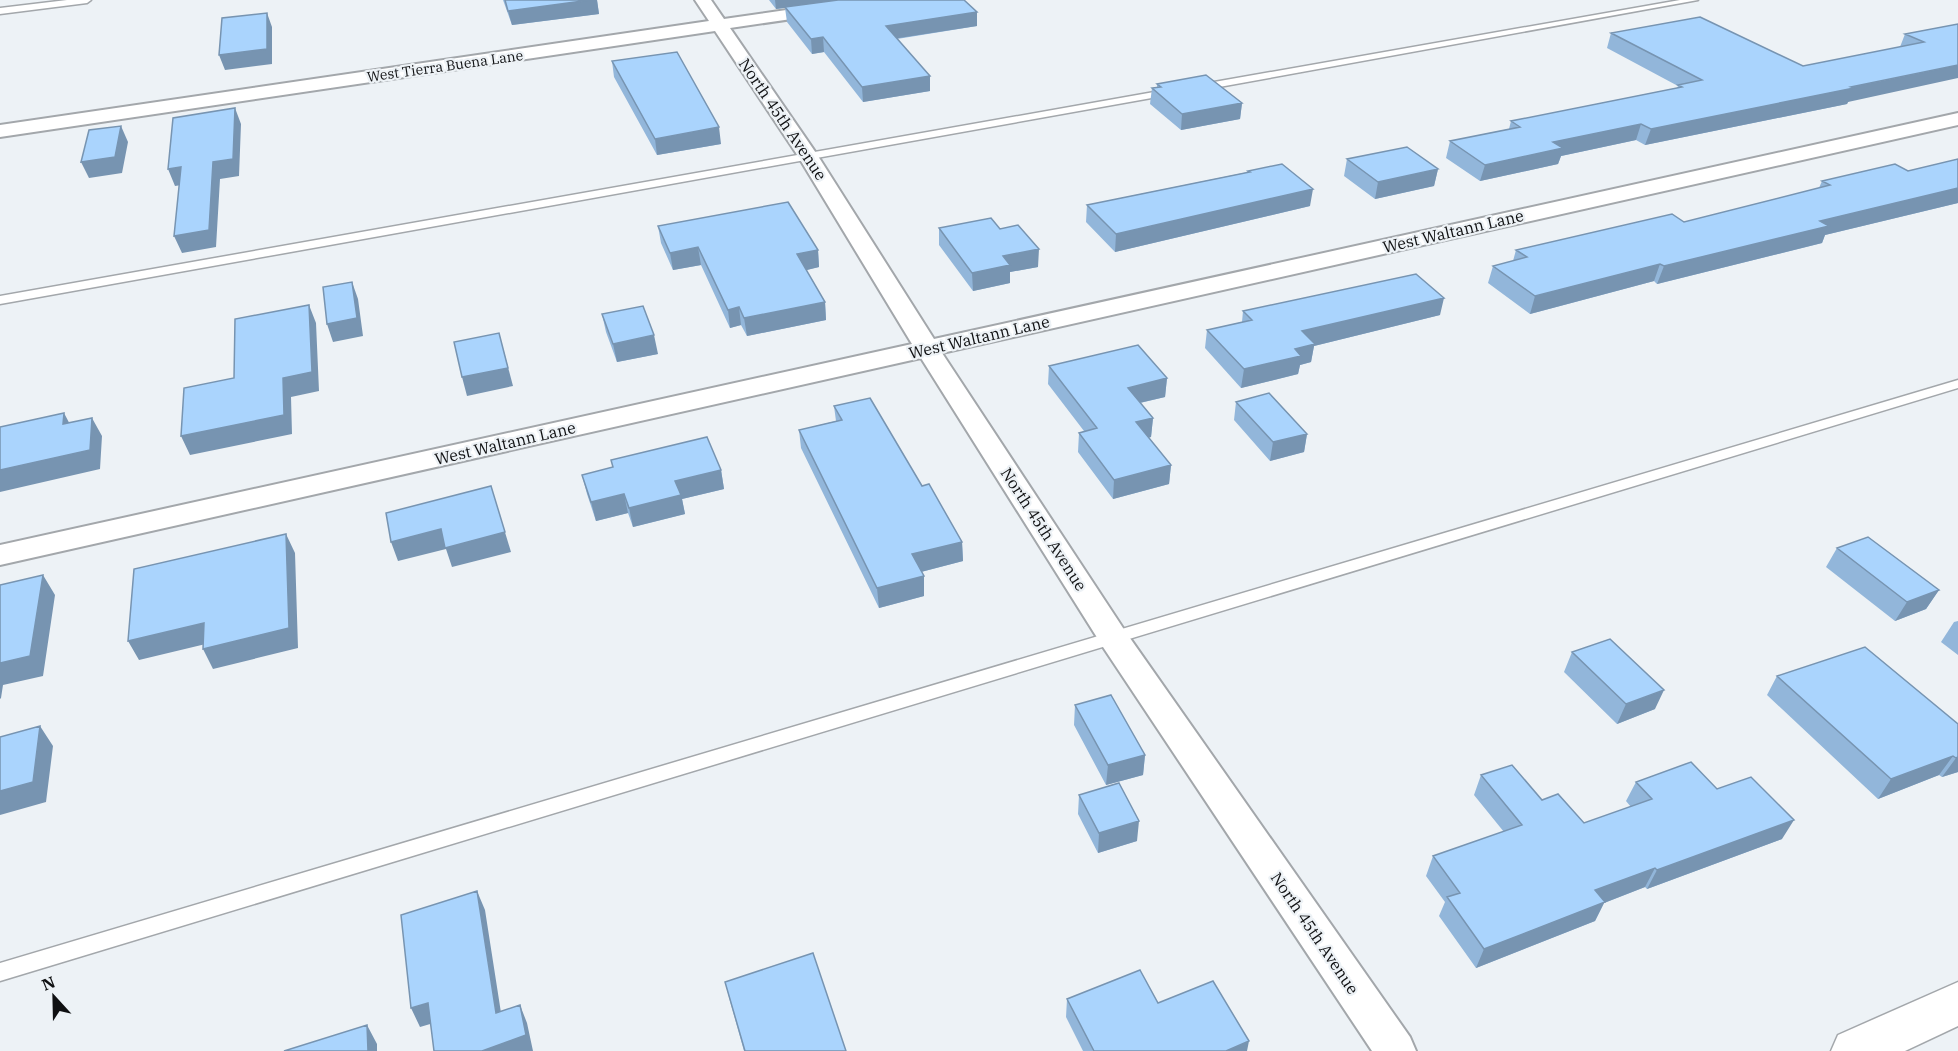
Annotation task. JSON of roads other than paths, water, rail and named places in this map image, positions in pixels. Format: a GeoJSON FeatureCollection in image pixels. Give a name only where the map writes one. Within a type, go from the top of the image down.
{"type":"FeatureCollection","features":[{"type":"Feature","properties":{"kind":"main road"},"geometry":{"type":"LineString","coordinates":[[1855,1051],[1958,1003]]}},
{"type":"Feature","properties":{"kind":"street","name":"North 45th Avenue"},"geometry":{"type":"LineString","coordinates":[[703,0],[808,156],[927,348],[1114,639],[1396,1051]]}},
{"type":"Feature","properties":{"kind":"street","name":"West Tierra Buena Lane"},"geometry":{"type":"LineString","coordinates":[[0,131],[889,0]]}},
{"type":"Feature","properties":{"kind":"street","name":"West Waltann Lane"},"geometry":{"type":"LineString","coordinates":[[0,555],[1958,119]]}},
{"type":"Feature","properties":{"kind":"lane"},"geometry":{"type":"LineString","coordinates":[[0,11],[87,0]]}},
{"type":"Feature","properties":{"kind":"lane"},"geometry":{"type":"LineString","coordinates":[[0,300],[1694,0]]}},
{"type":"Feature","properties":{"kind":"lane"},"geometry":{"type":"LineString","coordinates":[[0,972],[1958,384]]}}]}
